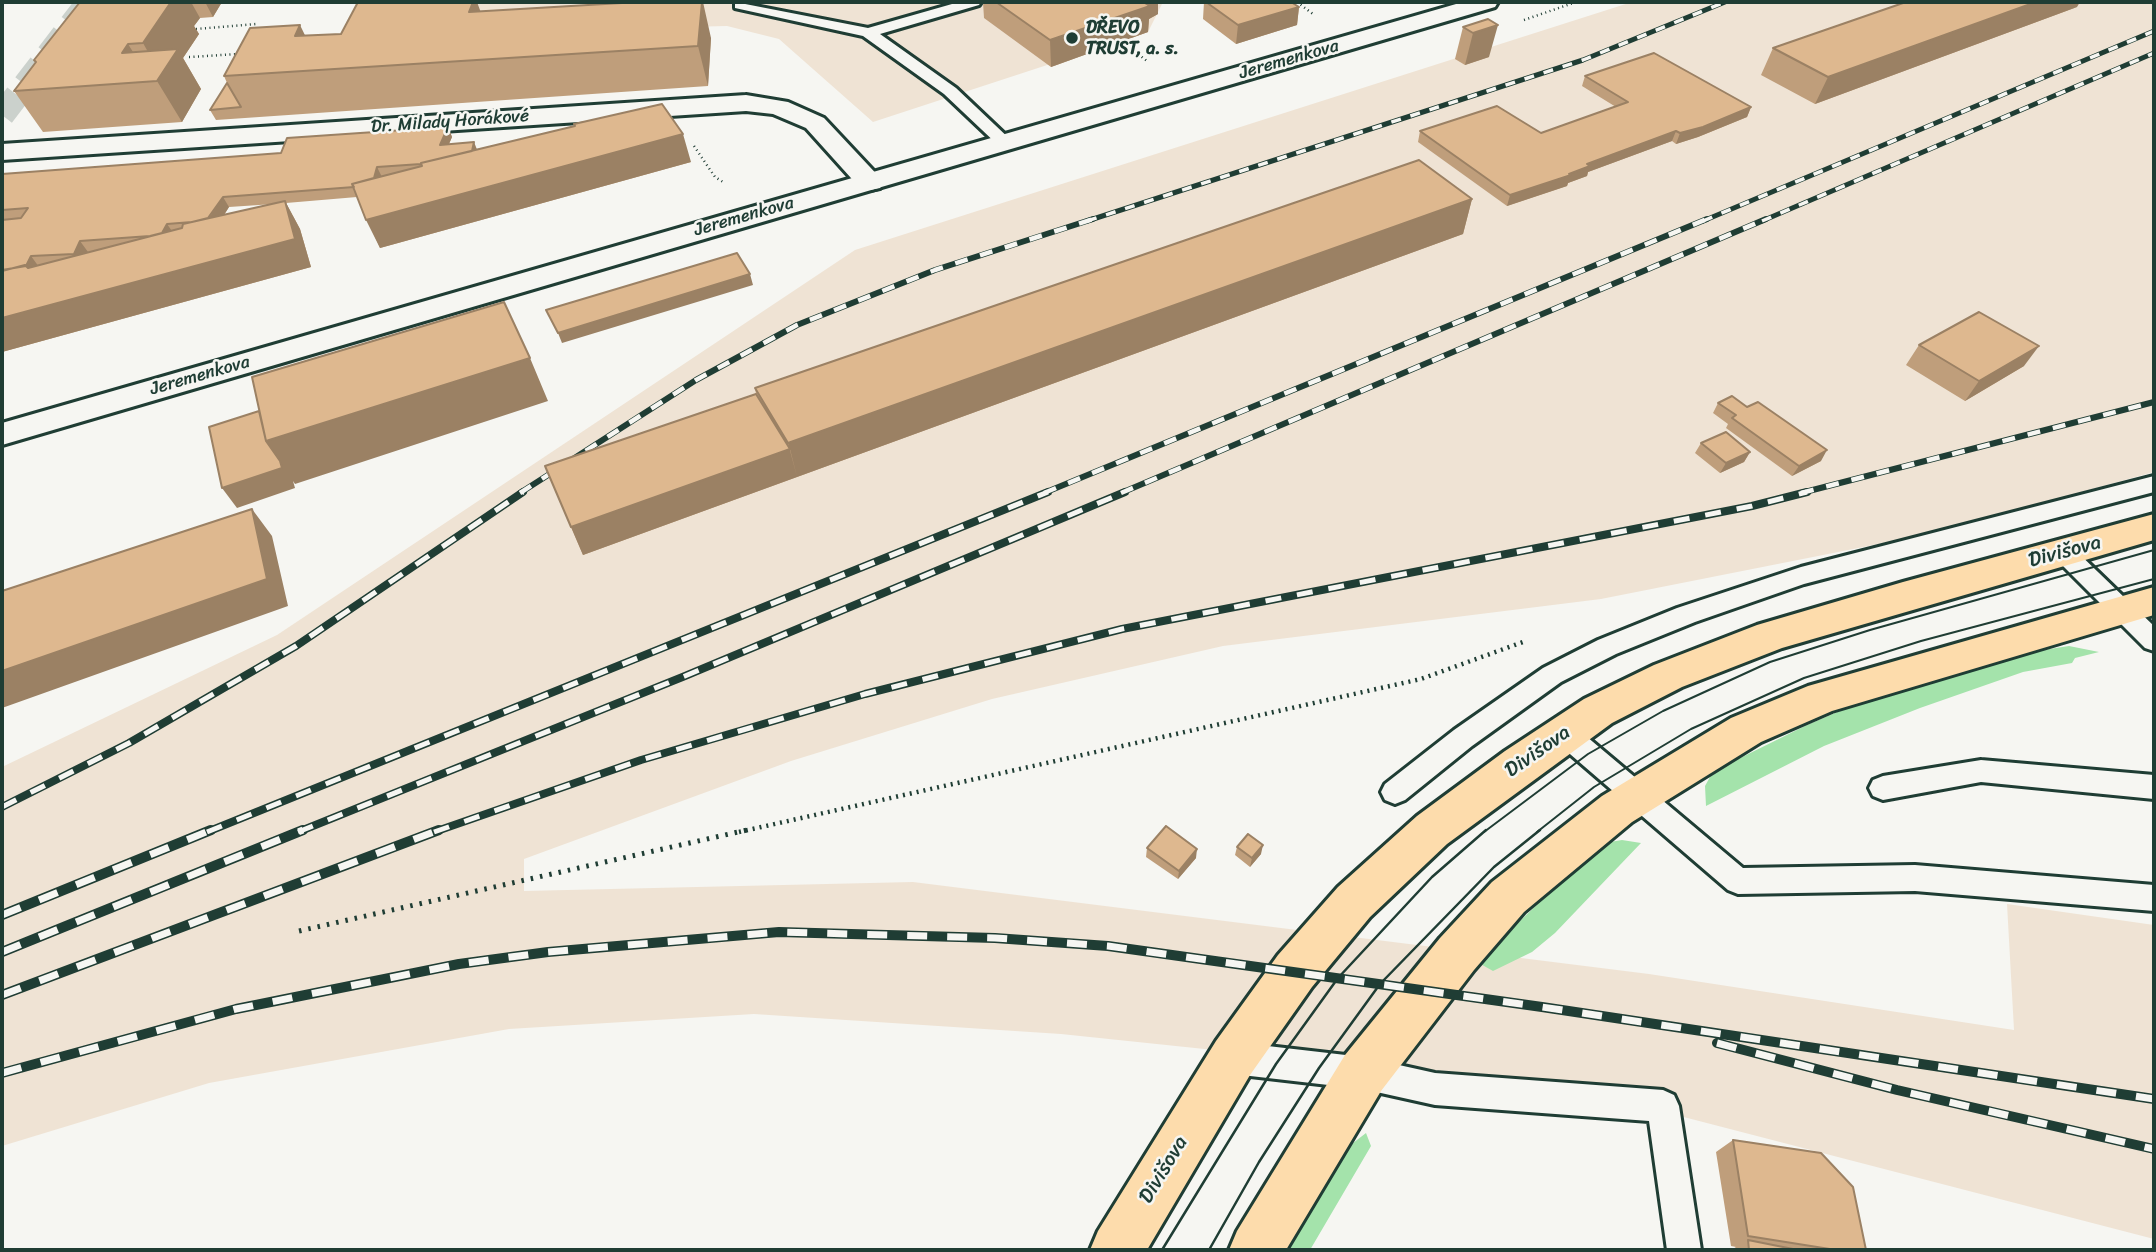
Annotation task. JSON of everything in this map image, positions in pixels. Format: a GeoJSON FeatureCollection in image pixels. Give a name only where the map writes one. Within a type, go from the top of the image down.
{"type":"FeatureCollection","features":[{"type":"Feature","properties":{"kind":"main road","name":"Divišova"},"geometry":{"type":"LineString","coordinates":[[1117,1250],[1233,1058],[1296,971],[1354,902],[1432,830],[1565,734],[1598,711],[1668,676],[1770,636],[2154,527]]}},
{"type":"Feature","properties":{"kind":"main road"},"geometry":{"type":"LineString","coordinates":[[1256,1250],[1363,1073],[1457,954],[1507,897],[1617,809],[1746,730],[1822,698],[2138,606]]}},
{"type":"Feature","properties":{"kind":"street","name":"Jeremenkova"},"geometry":{"type":"LineString","coordinates":[[2,434],[1487,2]]}},
{"type":"Feature","properties":{"kind":"street","name":"Dr. Milady Horákové"},"geometry":{"type":"LineString","coordinates":[[2,152],[746,103],[779,107],[815,123],[870,182]]}},
{"type":"Feature","properties":{"kind":"lane"},"geometry":{"type":"LineString","coordinates":[[868,33],[974,2]]}},
{"type":"Feature","properties":{"kind":"lane"},"geometry":{"type":"LineString","coordinates":[[743,3],[868,33],[950,91],[1006,144]]}},
{"type":"Feature","properties":{"kind":"lane"},"geometry":{"type":"LineString","coordinates":[[1395,792],[1463,738],[1552,675],[1607,647],[1675,619],[1801,576],[2154,484]]}},
{"type":"Feature","properties":{"kind":"lane"},"geometry":{"type":"LineString","coordinates":[[2063,552],[2138,606],[2154,641]]}},
{"type":"Feature","properties":{"kind":"lane"},"geometry":{"type":"LineString","coordinates":[[1565,734],[1738,881],[1915,878],[2154,898]]}},
{"type":"Feature","properties":{"kind":"lane"},"geometry":{"type":"LineString","coordinates":[[1883,788],[1981,771],[2154,787]]}},
{"type":"Feature","properties":{"kind":"lane"},"geometry":{"type":"LineString","coordinates":[[1233,1058],[1363,1073],[1435,1089],[1662,1106],[1684,1250]]}},
{"type":"Feature","properties":{"kind":"path"},"geometry":{"type":"LineString","coordinates":[[1297,2],[1314,14]]}},
{"type":"Feature","properties":{"kind":"path"},"geometry":{"type":"LineString","coordinates":[[196,29],[256,24]]}},
{"type":"Feature","properties":{"kind":"path"},"geometry":{"type":"LineString","coordinates":[[1124,43],[1150,63]]}},
{"type":"Feature","properties":{"kind":"path"},"geometry":{"type":"LineString","coordinates":[[189,57],[240,54]]}},
{"type":"Feature","properties":{"kind":"path"},"geometry":{"type":"LineString","coordinates":[[299,931],[1421,679],[1535,638]]}},
{"type":"Feature","properties":{"kind":"shaded area"},"geometry":{"type":"Polygon","coordinates":[[[445,2],[1163,2],[1148,32],[873,122],[779,39],[727,26],[434,33],[445,2]]]}},
{"type":"Feature","properties":{"kind":"shaded area"},"geometry":{"type":"Polygon","coordinates":[[[1632,2],[2154,2],[2154,472],[1929,534],[1601,599],[1223,646],[992,699],[791,761],[524,859],[524,891],[913,882],[1649,974],[2014,1030],[2007,904],[2154,925],[2154,1239],[1568,1087],[1061,1034],[754,1014],[509,1029],[209,1083],[2,1146],[2,767],[277,635],[855,250],[1632,2]]]}},
{"type":"Feature","properties":{"kind":"green space"},"geometry":{"type":"Polygon","coordinates":[[[2069,646],[2099,652],[2075,658],[2072,663],[2023,672],[1920,708],[1824,746],[1706,806],[1705,786],[1710,777],[1732,762],[1807,725],[1856,704],[1987,664],[2030,652],[2069,646]]]}},
{"type":"Feature","properties":{"kind":"green space"},"geometry":{"type":"Polygon","coordinates":[[[1622,840],[1641,843],[1555,933],[1532,952],[1493,971],[1477,962],[1593,851],[1604,843],[1622,840]]]}},
{"type":"Feature","properties":{"kind":"green space"},"geometry":{"type":"Polygon","coordinates":[[[1366,1133],[1371,1146],[1310,1250],[1285,1250],[1321,1182],[1344,1150],[1366,1133]]]}},
{"type":"Feature","properties":{"kind":"building"},"geometry":{"type":"Polygon","coordinates":[[[80,2],[171,2],[143,43],[128,44],[122,53],[178,49],[157,81],[14,91],[36,62],[34,60],[80,2]]]}},
{"type":"Feature","properties":{"kind":"building"},"geometry":{"type":"Polygon","coordinates":[[[358,2],[473,2],[469,12],[639,2],[702,2],[698,46],[224,76],[250,28],[300,25],[295,36],[341,34],[358,2]]]}},
{"type":"Feature","properties":{"kind":"building"},"geometry":{"type":"Polygon","coordinates":[[[996,2],[1143,2],[1150,6],[1050,40],[996,2]]]}},
{"type":"Feature","properties":{"kind":"building"},"geometry":{"type":"Polygon","coordinates":[[[1206,2],[1291,2],[1299,7],[1238,25],[1206,2]]]}},
{"type":"Feature","properties":{"kind":"building"},"geometry":{"type":"Polygon","coordinates":[[[1906,2],[2036,2],[1828,77],[1773,48],[1906,2]]]}},
{"type":"Feature","properties":{"kind":"building"},"geometry":{"type":"Polygon","coordinates":[[[1488,19],[1498,25],[1473,33],[1463,27],[1488,19]]]}},
{"type":"Feature","properties":{"kind":"building"},"geometry":{"type":"Polygon","coordinates":[[[1654,53],[1751,107],[1703,127],[1680,133],[1676,131],[1587,164],[1590,166],[1569,174],[1571,175],[1510,195],[1420,131],[1497,106],[1541,133],[1628,102],[1585,76],[1654,53]]]}},
{"type":"Feature","properties":{"kind":"building"},"geometry":{"type":"Polygon","coordinates":[[[227,83],[241,107],[210,110],[227,83]]]}},
{"type":"Feature","properties":{"kind":"building"},"geometry":{"type":"Polygon","coordinates":[[[662,104],[683,134],[366,220],[352,184],[422,166],[421,163],[662,104]]]}},
{"type":"Feature","properties":{"kind":"building"},"geometry":{"type":"Polygon","coordinates":[[[448,127],[440,145],[474,142],[472,151],[421,164],[377,167],[374,178],[352,184],[354,187],[223,197],[208,218],[167,224],[162,233],[150,236],[80,241],[74,254],[31,256],[26,266],[2,270],[2,220],[21,218],[28,208],[2,210],[2,174],[281,153],[287,138],[448,127]]]}},
{"type":"Feature","properties":{"kind":"building"},"geometry":{"type":"Polygon","coordinates":[[[1419,160],[1472,199],[788,443],[755,388],[1419,160]]]}},
{"type":"Feature","properties":{"kind":"building"},"geometry":{"type":"Polygon","coordinates":[[[285,201],[295,239],[2,318],[2,271],[25,265],[28,268],[182,228],[183,224],[285,201]]]}},
{"type":"Feature","properties":{"kind":"building"},"geometry":{"type":"Polygon","coordinates":[[[737,253],[750,274],[558,333],[546,310],[737,253]]]}},
{"type":"Feature","properties":{"kind":"building"},"geometry":{"type":"Polygon","coordinates":[[[504,302],[530,358],[266,441],[252,377],[504,302]]]}},
{"type":"Feature","properties":{"kind":"building"},"geometry":{"type":"Polygon","coordinates":[[[1979,312],[2039,346],[1979,381],[1919,345],[1979,312]]]}},
{"type":"Feature","properties":{"kind":"building"},"geometry":{"type":"Polygon","coordinates":[[[756,394],[790,449],[571,527],[545,466],[756,394]]]}},
{"type":"Feature","properties":{"kind":"building"},"geometry":{"type":"Polygon","coordinates":[[[1732,396],[1747,407],[1758,402],[1827,450],[1799,466],[1732,418],[1736,415],[1718,403],[1732,396]]]}},
{"type":"Feature","properties":{"kind":"building"},"geometry":{"type":"Polygon","coordinates":[[[259,411],[266,441],[282,468],[222,488],[209,427],[259,411]]]}},
{"type":"Feature","properties":{"kind":"building"},"geometry":{"type":"Polygon","coordinates":[[[1726,432],[1750,452],[1726,463],[1701,443],[1726,432]]]}},
{"type":"Feature","properties":{"kind":"building"},"geometry":{"type":"Polygon","coordinates":[[[252,509],[267,579],[2,671],[2,591],[252,509]]]}},
{"type":"Feature","properties":{"kind":"building"},"geometry":{"type":"Polygon","coordinates":[[[1166,826],[1197,849],[1179,871],[1147,848],[1166,826]]]}},
{"type":"Feature","properties":{"kind":"building"},"geometry":{"type":"Polygon","coordinates":[[[1248,834],[1263,845],[1252,858],[1237,847],[1248,834]]]}},
{"type":"Feature","properties":{"kind":"building"},"geometry":{"type":"Polygon","coordinates":[[[1733,1140],[1821,1153],[1853,1187],[1866,1250],[1836,1250],[1748,1236],[1733,1140]]]}},
{"type":"Feature","properties":{"kind":"building"},"geometry":{"type":"Polygon","coordinates":[[[1748,1240],[1798,1250],[1749,1250],[1748,1240]]]}},
{"type":"Feature","properties":{"kind":"tunnel"},"geometry":{"type":"LineString","coordinates":[[2,115],[89,2]]}},
{"type":"Feature","properties":{"kind":"tram line"},"geometry":{"type":"LineString","coordinates":[[1484,832],[1588,754],[1663,711],[1770,662],[1870,630],[2154,550]]}},
{"type":"Feature","properties":{"kind":"tram line"},"geometry":{"type":"LineString","coordinates":[[1537,832],[1594,787],[1691,729],[1804,678],[1921,641],[2154,579]]}},
{"type":"Feature","properties":{"kind":"tram line"},"geometry":{"type":"LineString","coordinates":[[1162,1250],[1276,1064],[1338,978],[1432,877],[1486,830]]}},
{"type":"Feature","properties":{"kind":"tram line"},"geometry":{"type":"LineString","coordinates":[[1209,1250],[1259,1162],[1319,1068],[1380,984],[1494,867],[1540,830]]}},
{"type":"Feature","properties":{"kind":"railway"},"geometry":{"type":"LineString","coordinates":[[1087,221],[1583,60],[1725,2]]}},
{"type":"Feature","properties":{"kind":"railway"},"geometry":{"type":"LineString","coordinates":[[1703,221],[2154,31]]}},
{"type":"Feature","properties":{"kind":"railway"},"geometry":{"type":"LineString","coordinates":[[1762,221],[2154,53]]}},
{"type":"Feature","properties":{"kind":"railway"},"geometry":{"type":"LineString","coordinates":[[520,493],[696,380],[797,325],[935,270],[1093,219]]}},
{"type":"Feature","properties":{"kind":"railway"},"geometry":{"type":"LineString","coordinates":[[1044,493],[1707,219]]}},
{"type":"Feature","properties":{"kind":"railway"},"geometry":{"type":"LineString","coordinates":[[1121,493],[1766,219]]}},
{"type":"Feature","properties":{"kind":"railway"},"geometry":{"type":"LineString","coordinates":[[1801,493],[2154,402]]}},
{"type":"Feature","properties":{"kind":"railway"},"geometry":{"type":"LineString","coordinates":[[2,807],[129,743],[296,646],[523,492]]}},
{"type":"Feature","properties":{"kind":"railway"},"geometry":{"type":"LineString","coordinates":[[207,832],[1048,492]]}},
{"type":"Feature","properties":{"kind":"railway"},"geometry":{"type":"LineString","coordinates":[[298,832],[685,676],[1125,492]]}},
{"type":"Feature","properties":{"kind":"railway"},"geometry":{"type":"LineString","coordinates":[[434,832],[641,760],[865,694],[1122,629],[1752,506],[1807,492]]}},
{"type":"Feature","properties":{"kind":"railway"},"geometry":{"type":"LineString","coordinates":[[2,915],[211,830]]}},
{"type":"Feature","properties":{"kind":"railway"},"geometry":{"type":"LineString","coordinates":[[2,952],[303,830]]}},
{"type":"Feature","properties":{"kind":"railway"},"geometry":{"type":"LineString","coordinates":[[2,995],[439,830]]}},
{"type":"Feature","properties":{"kind":"railway"},"geometry":{"type":"LineString","coordinates":[[2,1073],[236,1009],[459,964],[548,952],[779,932],[995,938],[1108,946],[1542,1007],[2154,1099]]}},
{"type":"Feature","properties":{"kind":"railway"},"geometry":{"type":"LineString","coordinates":[[1717,1043],[1897,1090],[2154,1149]]}},
{"type":"Feature","properties":{"kind":"place","name":"DŘEVO TRUST, a. s."},"geometry":{"type":"Point","coordinates":[1072,38]}}]}
